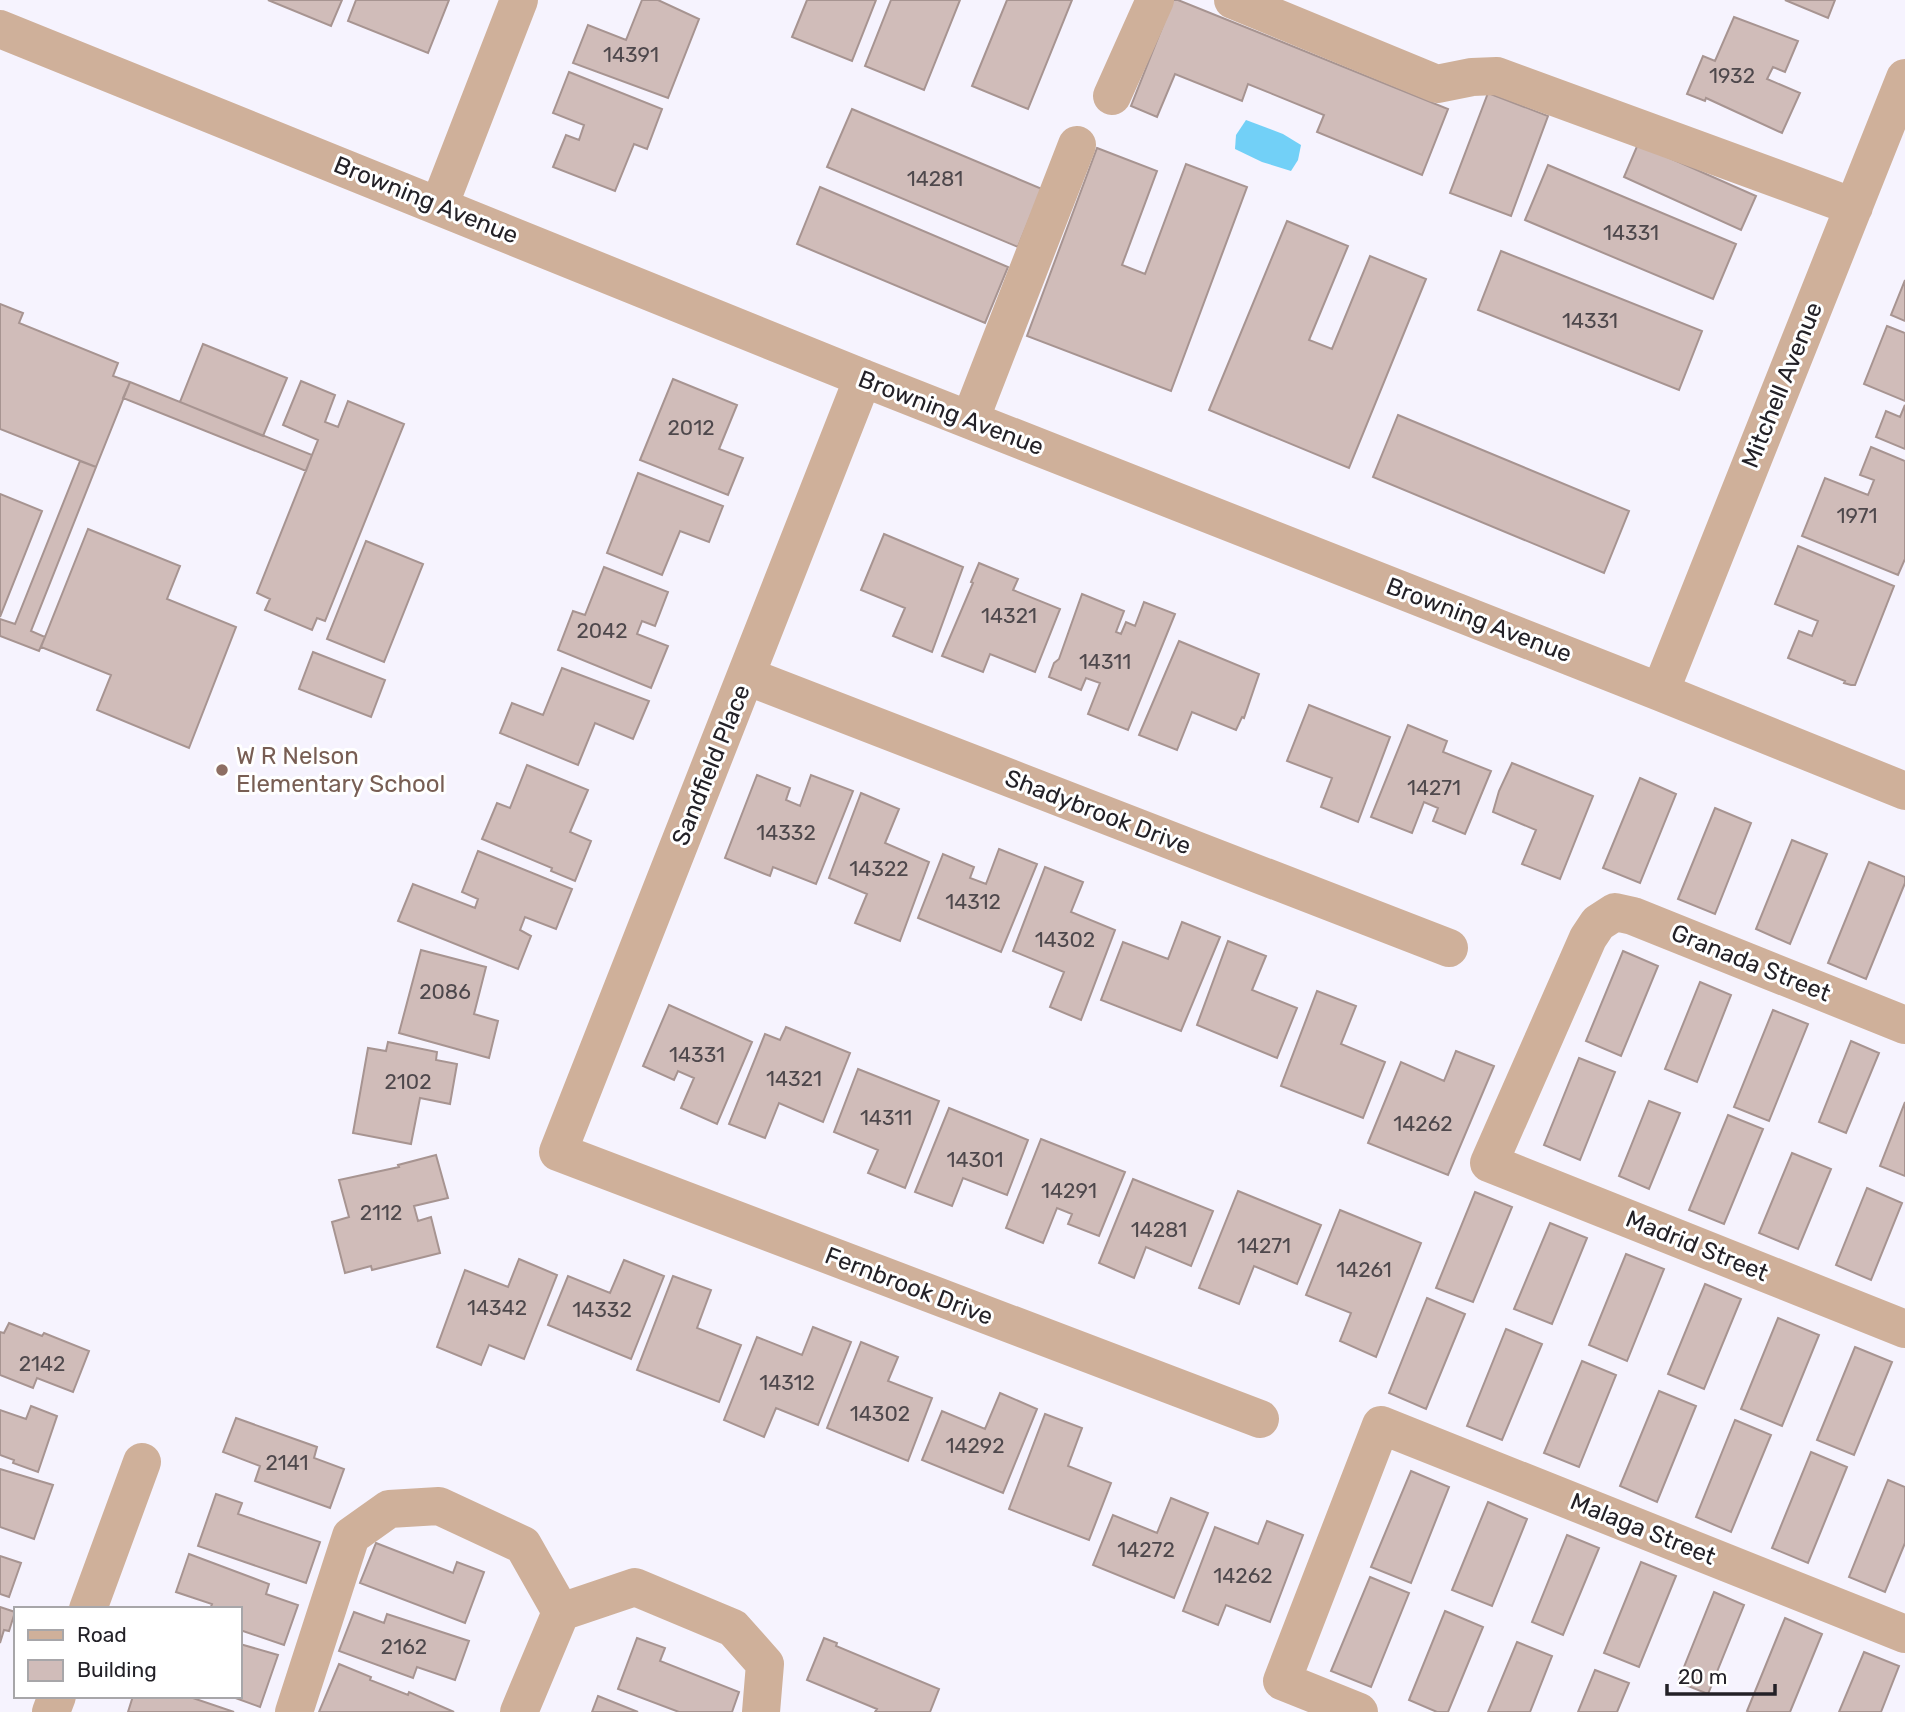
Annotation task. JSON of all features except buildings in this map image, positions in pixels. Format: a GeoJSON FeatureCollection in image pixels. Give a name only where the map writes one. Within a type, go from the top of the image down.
{"type":"FeatureCollection","features":[{"type":"Feature","properties":{"kind":"street"},"geometry":{"type":"LineString","coordinates":[[439,206],[519,0]]}},
{"type":"Feature","properties":{"kind":"street"},"geometry":{"type":"LineString","coordinates":[[1112,96],[1155,0]]}},
{"type":"Feature","properties":{"kind":"street"},"geometry":{"type":"LineString","coordinates":[[1233,0],[1437,84],[1472,77],[1497,76],[1854,207]]}},
{"type":"Feature","properties":{"kind":"street","name":"Browning Avenue"},"geometry":{"type":"LineString","coordinates":[[0,29],[863,378],[1905,791]]}},
{"type":"Feature","properties":{"kind":"street","name":"Mitchell Avenue"},"geometry":{"type":"LineString","coordinates":[[1660,692],[1905,78]]}},
{"type":"Feature","properties":{"kind":"street"},"geometry":{"type":"LineString","coordinates":[[970,420],[1077,145]]}},
{"type":"Feature","properties":{"kind":"street","name":"Sandfield Place"},"geometry":{"type":"LineString","coordinates":[[558,1152],[863,378]]}},
{"type":"Feature","properties":{"kind":"street","name":"Shadybrook Drive"},"geometry":{"type":"LineString","coordinates":[[747,676],[1449,948]]}},
{"type":"Feature","properties":{"kind":"street","name":"Granada Street"},"geometry":{"type":"LineString","coordinates":[[1489,1163],[1588,938],[1598,923],[1615,912],[1633,916],[1905,1025]]}},
{"type":"Feature","properties":{"kind":"street","name":"Fernbrook Drive"},"geometry":{"type":"LineString","coordinates":[[558,1152],[1260,1419]]}},
{"type":"Feature","properties":{"kind":"street","name":"Madrid Street"},"geometry":{"type":"LineString","coordinates":[[1489,1163],[1905,1329]]}},
{"type":"Feature","properties":{"kind":"street","name":"Malaga Street"},"geometry":{"type":"LineString","coordinates":[[1359,1712],[1282,1681],[1381,1425],[1905,1634]]}},
{"type":"Feature","properties":{"kind":"street"},"geometry":{"type":"LineString","coordinates":[[89,1607],[142,1462]]}},
{"type":"Feature","properties":{"kind":"street"},"geometry":{"type":"LineString","coordinates":[[294,1712],[351,1536],[389,1509],[439,1506],[523,1545],[561,1612]]}},
{"type":"Feature","properties":{"kind":"street"},"geometry":{"type":"LineString","coordinates":[[519,1712],[561,1612],[635,1587],[733,1628],[765,1664],[761,1712]]}},
{"type":"Feature","properties":{"kind":"water"},"geometry":{"type":"Polygon","coordinates":[[[1246,120],[1283,134],[1301,145],[1298,160],[1291,171],[1262,162],[1235,149],[1236,135],[1246,120]]]}},
{"type":"Feature","properties":{"kind":"place","name":"W R Nelson Elementary School"},"geometry":{"type":"Point","coordinates":[222,770]}}]}
